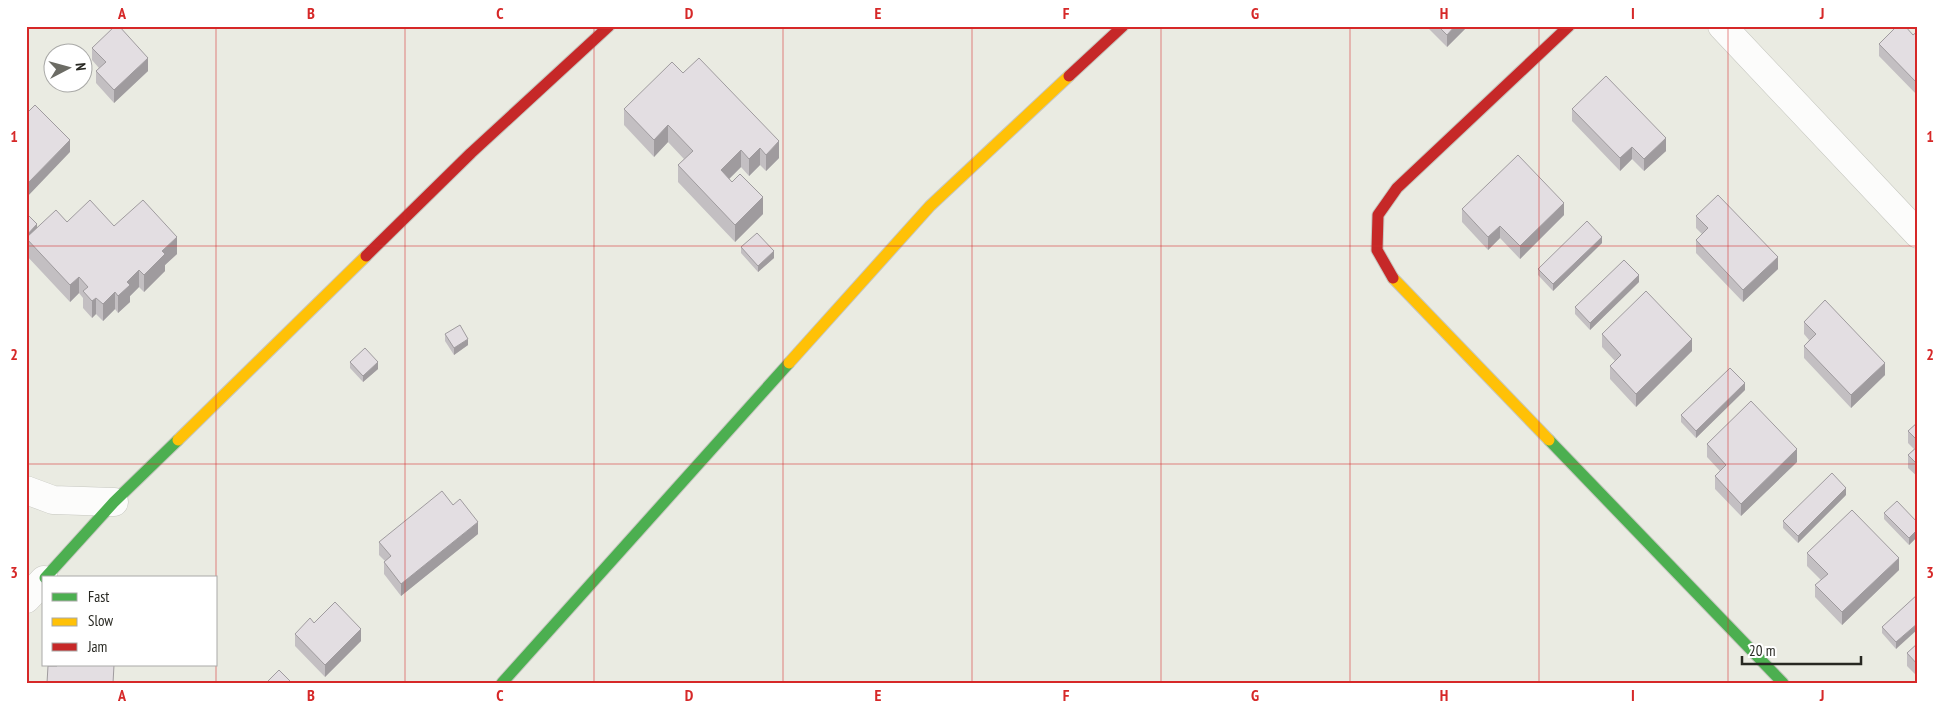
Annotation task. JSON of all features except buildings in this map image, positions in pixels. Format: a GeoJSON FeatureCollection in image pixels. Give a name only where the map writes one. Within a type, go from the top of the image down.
{"type":"FeatureCollection","features":[{"type":"Feature","properties":{"kind":"street"},"geometry":{"type":"LineString","coordinates":[[48,576],[114,502],[471,153],[609,26]]}},
{"type":"Feature","properties":{"kind":"street"},"geometry":{"type":"LineString","coordinates":[[502,683],[930,206],[1123,26]]}},
{"type":"Feature","properties":{"kind":"street"},"geometry":{"type":"LineString","coordinates":[[1569,26],[1397,188],[1378,215],[1377,250],[1393,278],[1783,683]]}},
{"type":"Feature","properties":{"kind":"street"},"geometry":{"type":"LineString","coordinates":[[1722,26],[1918,234]]}},
{"type":"Feature","properties":{"kind":"street"},"geometry":{"type":"LineString","coordinates":[[26,490],[52,500],[114,502]]}},
{"type":"Feature","properties":{"kind":"street"},"geometry":{"type":"LineString","coordinates":[[26,599],[42,582]]}},
{"type":"Feature","properties":{"kind":"traffic: fast"},"geometry":{"type":"LineString","coordinates":[[502,683],[789,363]]}},
{"type":"Feature","properties":{"kind":"traffic: fast"},"geometry":{"type":"LineString","coordinates":[[47,576],[114,502],[178,440]]}},
{"type":"Feature","properties":{"kind":"traffic: fast"},"geometry":{"type":"LineString","coordinates":[[1549,440],[1783,683]]}},
{"type":"Feature","properties":{"kind":"traffic: slow"},"geometry":{"type":"LineString","coordinates":[[789,363],[930,206],[1069,76]]}},
{"type":"Feature","properties":{"kind":"traffic: slow"},"geometry":{"type":"LineString","coordinates":[[178,440],[366,256]]}},
{"type":"Feature","properties":{"kind":"traffic: slow"},"geometry":{"type":"LineString","coordinates":[[1393,278],[1549,440]]}},
{"type":"Feature","properties":{"kind":"traffic: jam"},"geometry":{"type":"LineString","coordinates":[[366,256],[471,153],[609,26]]}},
{"type":"Feature","properties":{"kind":"traffic: jam"},"geometry":{"type":"LineString","coordinates":[[1069,76],[1123,26]]}},
{"type":"Feature","properties":{"kind":"traffic: jam"},"geometry":{"type":"LineString","coordinates":[[1393,278],[1377,250],[1378,215],[1397,188],[1569,26]]}}]}
